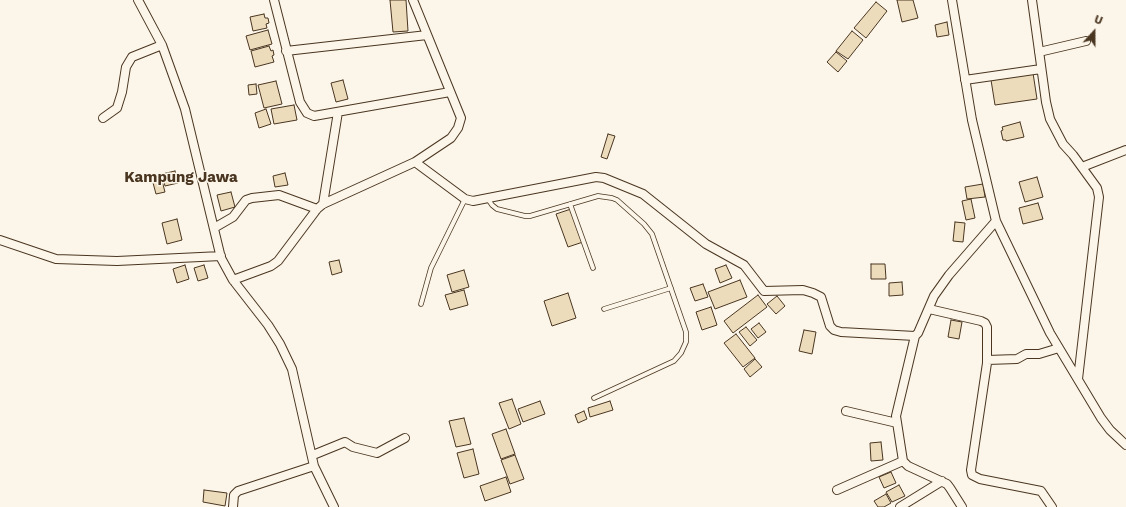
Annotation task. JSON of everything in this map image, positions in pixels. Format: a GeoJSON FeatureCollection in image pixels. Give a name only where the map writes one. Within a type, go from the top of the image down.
{"type":"FeatureCollection","features":[{"type":"Feature","properties":{"kind":"street"},"geometry":{"type":"LineString","coordinates":[[138,0],[162,45],[185,109],[221,256],[232,280],[268,324],[292,369],[313,455],[314,466],[334,507]]}},
{"type":"Feature","properties":{"kind":"street"},"geometry":{"type":"LineString","coordinates":[[274,0],[300,102],[307,113],[314,116],[450,92]]}},
{"type":"Feature","properties":{"kind":"street"},"geometry":{"type":"LineString","coordinates":[[232,280],[271,266],[278,261],[320,207],[415,162],[450,138],[458,128],[461,118],[414,0]]}},
{"type":"Feature","properties":{"kind":"street"},"geometry":{"type":"LineString","coordinates":[[952,0],[972,120],[996,221],[1050,333],[1110,430],[1126,445]]}},
{"type":"Feature","properties":{"kind":"street"},"geometry":{"type":"LineString","coordinates":[[1032,0],[1041,69],[1050,120],[1062,144],[1082,167],[1097,188],[1099,197],[1078,379]]}},
{"type":"Feature","properties":{"kind":"street"},"geometry":{"type":"LineString","coordinates":[[286,51],[427,35]]}},
{"type":"Feature","properties":{"kind":"street"},"geometry":{"type":"LineString","coordinates":[[1039,52],[1086,41]]}},
{"type":"Feature","properties":{"kind":"street"},"geometry":{"type":"LineString","coordinates":[[103,118],[116,108],[122,92],[126,67],[132,57],[162,45]]}},
{"type":"Feature","properties":{"kind":"street"},"geometry":{"type":"LineString","coordinates":[[965,80],[1041,69]]}},
{"type":"Feature","properties":{"kind":"street"},"geometry":{"type":"LineString","coordinates":[[320,207],[338,112]]}},
{"type":"Feature","properties":{"kind":"street"},"geometry":{"type":"LineString","coordinates":[[1082,167],[1126,150]]}},
{"type":"Feature","properties":{"kind":"street"},"geometry":{"type":"LineString","coordinates":[[415,162],[465,199],[473,201],[591,177],[604,178],[643,194],[706,244],[744,264],[764,291],[803,290],[821,297],[830,326],[834,330],[842,332],[915,336]]}},
{"type":"Feature","properties":{"kind":"street"},"geometry":{"type":"LineString","coordinates":[[214,228],[233,217],[246,200],[252,198],[279,195],[320,207]]}},
{"type":"Feature","properties":{"kind":"street"},"geometry":{"type":"LineString","coordinates":[[962,507],[950,488],[942,481],[908,466],[903,461],[897,423],[898,406],[915,336],[934,296],[949,275],[996,221]]}},
{"type":"Feature","properties":{"kind":"street"},"geometry":{"type":"LineString","coordinates":[[0,240],[56,259],[117,261],[221,256]]}},
{"type":"Feature","properties":{"kind":"street"},"geometry":{"type":"LineString","coordinates":[[928,309],[977,320],[985,323],[987,327],[987,360],[971,470],[972,475],[980,479],[1041,491],[1052,507]]}},
{"type":"Feature","properties":{"kind":"street"},"geometry":{"type":"LineString","coordinates":[[987,360],[1017,359],[1026,354],[1039,354],[1059,348]]}},
{"type":"Feature","properties":{"kind":"street"},"geometry":{"type":"LineString","coordinates":[[846,411],[897,423]]}},
{"type":"Feature","properties":{"kind":"street"},"geometry":{"type":"LineString","coordinates":[[313,455],[345,442],[353,447],[380,452],[405,438]]}},
{"type":"Feature","properties":{"kind":"street"},"geometry":{"type":"LineString","coordinates":[[837,490],[903,461]]}},
{"type":"Feature","properties":{"kind":"street"},"geometry":{"type":"LineString","coordinates":[[233,507],[234,495],[238,491],[314,466]]}},
{"type":"Feature","properties":{"kind":"street"},"geometry":{"type":"LineString","coordinates":[[900,507],[942,481]]}},
{"type":"Feature","properties":{"kind":"lane"},"geometry":{"type":"LineString","coordinates":[[488,199],[497,209],[530,216],[598,196],[612,198],[617,200],[644,224],[652,234],[686,332],[686,342],[681,353],[674,361],[594,398]]}},
{"type":"Feature","properties":{"kind":"lane"},"geometry":{"type":"LineString","coordinates":[[421,304],[431,268],[465,199]]}},
{"type":"Feature","properties":{"kind":"lane"},"geometry":{"type":"LineString","coordinates":[[570,204],[593,268]]}},
{"type":"Feature","properties":{"kind":"lane"},"geometry":{"type":"LineString","coordinates":[[604,309],[671,288]]}},
{"type":"Feature","properties":{"kind":"building"},"geometry":{"type":"Polygon","coordinates":[[[390,0],[406,0],[408,31],[393,32],[390,0]]]}},
{"type":"Feature","properties":{"kind":"building"},"geometry":{"type":"Polygon","coordinates":[[[897,0],[913,0],[918,18],[902,22],[897,0]]]}},
{"type":"Feature","properties":{"kind":"building"},"geometry":{"type":"Polygon","coordinates":[[[876,2],[887,11],[866,38],[854,28],[876,2]]]}},
{"type":"Feature","properties":{"kind":"building"},"geometry":{"type":"Polygon","coordinates":[[[264,14],[265,18],[268,18],[269,23],[266,24],[267,28],[253,31],[250,17],[264,14]]]}},
{"type":"Feature","properties":{"kind":"building"},"geometry":{"type":"Polygon","coordinates":[[[947,22],[949,35],[937,37],[935,25],[947,22]]]}},
{"type":"Feature","properties":{"kind":"building"},"geometry":{"type":"Polygon","coordinates":[[[268,30],[272,44],[250,50],[246,36],[268,30]]]}},
{"type":"Feature","properties":{"kind":"building"},"geometry":{"type":"Polygon","coordinates":[[[852,31],[863,40],[848,59],[836,51],[852,31]]]}},
{"type":"Feature","properties":{"kind":"building"},"geometry":{"type":"Polygon","coordinates":[[[269,46],[271,51],[273,50],[274,55],[272,56],[274,62],[255,67],[251,51],[269,46]]]}},
{"type":"Feature","properties":{"kind":"building"},"geometry":{"type":"Polygon","coordinates":[[[836,52],[847,61],[838,72],[827,62],[836,52]]]}},
{"type":"Feature","properties":{"kind":"building"},"geometry":{"type":"Polygon","coordinates":[[[1033,73],[1037,99],[995,105],[991,80],[1033,73]]]}},
{"type":"Feature","properties":{"kind":"building"},"geometry":{"type":"Polygon","coordinates":[[[343,80],[348,99],[336,102],[331,83],[343,80]]]}},
{"type":"Feature","properties":{"kind":"building"},"geometry":{"type":"Polygon","coordinates":[[[276,81],[282,104],[264,108],[258,85],[276,81]]]}},
{"type":"Feature","properties":{"kind":"building"},"geometry":{"type":"Polygon","coordinates":[[[256,84],[257,94],[249,95],[248,85],[256,84]]]}},
{"type":"Feature","properties":{"kind":"building"},"geometry":{"type":"Polygon","coordinates":[[[294,105],[297,120],[274,124],[271,109],[294,105]]]}},
{"type":"Feature","properties":{"kind":"building"},"geometry":{"type":"Polygon","coordinates":[[[266,109],[271,124],[259,128],[255,113],[266,109]]]}},
{"type":"Feature","properties":{"kind":"building"},"geometry":{"type":"Polygon","coordinates":[[[1020,122],[1024,137],[1006,141],[1003,140],[1001,131],[1003,130],[1002,127],[1020,122]]]}},
{"type":"Feature","properties":{"kind":"building"},"geometry":{"type":"Polygon","coordinates":[[[608,134],[615,136],[607,159],[601,157],[608,134]]]}},
{"type":"Feature","properties":{"kind":"building"},"geometry":{"type":"Polygon","coordinates":[[[175,171],[178,183],[165,186],[162,174],[175,171]]]}},
{"type":"Feature","properties":{"kind":"building"},"geometry":{"type":"Polygon","coordinates":[[[285,173],[288,185],[275,187],[273,176],[285,173]]]}},
{"type":"Feature","properties":{"kind":"building"},"geometry":{"type":"Polygon","coordinates":[[[161,177],[165,192],[156,194],[152,179],[161,177]]]}},
{"type":"Feature","properties":{"kind":"building"},"geometry":{"type":"Polygon","coordinates":[[[1037,177],[1043,197],[1025,202],[1019,182],[1037,177]]]}},
{"type":"Feature","properties":{"kind":"building"},"geometry":{"type":"Polygon","coordinates":[[[983,184],[985,197],[967,199],[965,187],[983,184]]]}},
{"type":"Feature","properties":{"kind":"building"},"geometry":{"type":"Polygon","coordinates":[[[231,192],[235,207],[221,211],[217,195],[231,192]]]}},
{"type":"Feature","properties":{"kind":"building"},"geometry":{"type":"Polygon","coordinates":[[[971,199],[975,218],[966,220],[962,201],[971,199]]]}},
{"type":"Feature","properties":{"kind":"building"},"geometry":{"type":"Polygon","coordinates":[[[1038,203],[1043,219],[1023,224],[1019,208],[1038,203]]]}},
{"type":"Feature","properties":{"kind":"building"},"geometry":{"type":"Polygon","coordinates":[[[571,209],[583,242],[568,247],[556,214],[571,209]]]}},
{"type":"Feature","properties":{"kind":"building"},"geometry":{"type":"Polygon","coordinates":[[[177,219],[182,240],[167,244],[162,223],[177,219]]]}},
{"type":"Feature","properties":{"kind":"building"},"geometry":{"type":"Polygon","coordinates":[[[955,222],[965,223],[963,242],[953,241],[955,222]]]}},
{"type":"Feature","properties":{"kind":"building"},"geometry":{"type":"Polygon","coordinates":[[[339,260],[342,272],[332,275],[329,262],[339,260]]]}},
{"type":"Feature","properties":{"kind":"building"},"geometry":{"type":"Polygon","coordinates":[[[871,264],[885,264],[886,279],[871,279],[871,264]]]}},
{"type":"Feature","properties":{"kind":"building"},"geometry":{"type":"Polygon","coordinates":[[[185,265],[189,279],[177,283],[173,269],[185,265]]]}},
{"type":"Feature","properties":{"kind":"building"},"geometry":{"type":"Polygon","coordinates":[[[204,265],[208,278],[198,281],[194,268],[204,265]]]}},
{"type":"Feature","properties":{"kind":"building"},"geometry":{"type":"Polygon","coordinates":[[[726,265],[732,278],[720,283],[715,269],[726,265]]]}},
{"type":"Feature","properties":{"kind":"building"},"geometry":{"type":"Polygon","coordinates":[[[464,270],[469,287],[452,292],[447,275],[464,270]]]}},
{"type":"Feature","properties":{"kind":"building"},"geometry":{"type":"Polygon","coordinates":[[[740,280],[747,297],[715,309],[708,292],[740,280]]]}},
{"type":"Feature","properties":{"kind":"building"},"geometry":{"type":"Polygon","coordinates":[[[902,282],[903,295],[889,296],[889,283],[902,282]]]}},
{"type":"Feature","properties":{"kind":"building"},"geometry":{"type":"Polygon","coordinates":[[[703,284],[708,297],[695,301],[690,288],[703,284]]]}},
{"type":"Feature","properties":{"kind":"building"},"geometry":{"type":"Polygon","coordinates":[[[464,290],[468,305],[450,310],[445,295],[464,290]]]}},
{"type":"Feature","properties":{"kind":"building"},"geometry":{"type":"Polygon","coordinates":[[[568,293],[576,318],[552,326],[544,301],[568,293]]]}},
{"type":"Feature","properties":{"kind":"building"},"geometry":{"type":"Polygon","coordinates":[[[758,295],[767,307],[733,333],[724,321],[758,295]]]}},
{"type":"Feature","properties":{"kind":"building"},"geometry":{"type":"Polygon","coordinates":[[[777,296],[785,306],[776,314],[767,304],[777,296]]]}},
{"type":"Feature","properties":{"kind":"building"},"geometry":{"type":"Polygon","coordinates":[[[711,307],[717,325],[702,330],[696,312],[711,307]]]}},
{"type":"Feature","properties":{"kind":"building"},"geometry":{"type":"Polygon","coordinates":[[[951,320],[962,322],[959,339],[948,337],[951,320]]]}},
{"type":"Feature","properties":{"kind":"building"},"geometry":{"type":"Polygon","coordinates":[[[759,323],[766,332],[758,338],[751,329],[759,323]]]}},
{"type":"Feature","properties":{"kind":"building"},"geometry":{"type":"Polygon","coordinates":[[[746,327],[757,340],[750,346],[739,332],[746,327]]]}},
{"type":"Feature","properties":{"kind":"building"},"geometry":{"type":"Polygon","coordinates":[[[804,330],[816,332],[812,354],[799,351],[804,330]]]}},
{"type":"Feature","properties":{"kind":"building"},"geometry":{"type":"Polygon","coordinates":[[[736,334],[755,358],[743,367],[724,343],[736,334]]]}},
{"type":"Feature","properties":{"kind":"building"},"geometry":{"type":"Polygon","coordinates":[[[755,359],[762,367],[750,377],[744,369],[755,359]]]}},
{"type":"Feature","properties":{"kind":"building"},"geometry":{"type":"Polygon","coordinates":[[[512,399],[521,424],[509,429],[499,403],[512,399]]]}},
{"type":"Feature","properties":{"kind":"building"},"geometry":{"type":"Polygon","coordinates":[[[540,401],[545,414],[523,422],[518,409],[540,401]]]}},
{"type":"Feature","properties":{"kind":"building"},"geometry":{"type":"Polygon","coordinates":[[[610,401],[613,410],[590,417],[588,408],[610,401]]]}},
{"type":"Feature","properties":{"kind":"building"},"geometry":{"type":"Polygon","coordinates":[[[584,411],[587,419],[578,423],[575,415],[584,411]]]}},
{"type":"Feature","properties":{"kind":"building"},"geometry":{"type":"Polygon","coordinates":[[[464,418],[471,444],[456,447],[449,421],[464,418]]]}},
{"type":"Feature","properties":{"kind":"building"},"geometry":{"type":"Polygon","coordinates":[[[506,429],[515,454],[501,459],[492,434],[506,429]]]}},
{"type":"Feature","properties":{"kind":"building"},"geometry":{"type":"Polygon","coordinates":[[[881,442],[883,460],[871,461],[870,443],[881,442]]]}},
{"type":"Feature","properties":{"kind":"building"},"geometry":{"type":"Polygon","coordinates":[[[473,449],[479,474],[464,478],[457,453],[473,449]]]}},
{"type":"Feature","properties":{"kind":"building"},"geometry":{"type":"Polygon","coordinates":[[[515,455],[524,479],[510,484],[501,460],[515,455]]]}},
{"type":"Feature","properties":{"kind":"building"},"geometry":{"type":"Polygon","coordinates":[[[891,472],[896,483],[884,488],[879,477],[891,472]]]}},
{"type":"Feature","properties":{"kind":"building"},"geometry":{"type":"Polygon","coordinates":[[[506,477],[511,492],[485,501],[480,486],[506,477]]]}},
{"type":"Feature","properties":{"kind":"building"},"geometry":{"type":"Polygon","coordinates":[[[899,485],[905,496],[892,502],[886,492],[899,485]]]}},
{"type":"Feature","properties":{"kind":"building"},"geometry":{"type":"Polygon","coordinates":[[[204,490],[227,493],[225,506],[203,502],[204,490]]]}},
{"type":"Feature","properties":{"kind":"building"},"geometry":{"type":"Polygon","coordinates":[[[886,494],[891,503],[884,507],[878,507],[874,501],[886,494]]]}},
{"type":"Feature","properties":{"kind":"district","name":"Kampung Jawa"},"geometry":{"type":"Point","coordinates":[181,178]}}]}
